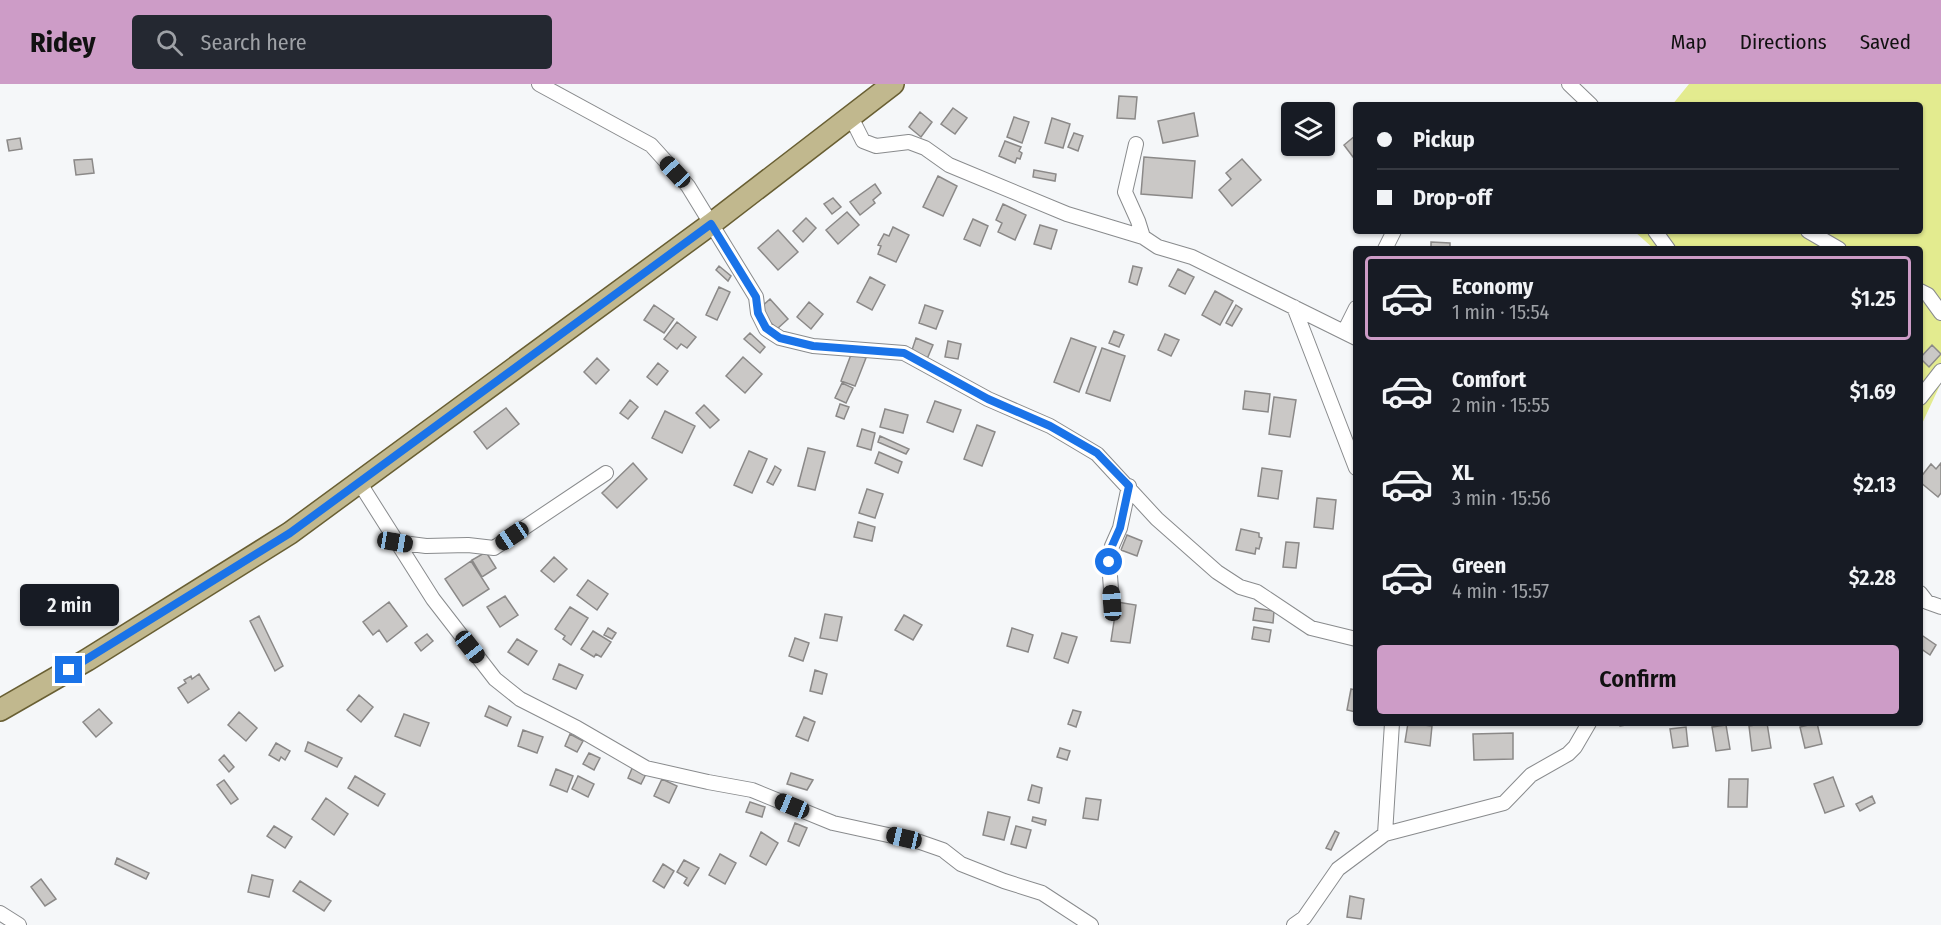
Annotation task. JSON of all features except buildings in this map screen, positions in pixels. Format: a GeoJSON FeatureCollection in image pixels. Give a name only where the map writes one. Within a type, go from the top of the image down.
{"type":"FeatureCollection","features":[{"type":"Feature","properties":{"kind":"main road"},"geometry":{"type":"LineString","coordinates":[[0,710],[87,660],[290,533],[711,224],[892,84]]}},
{"type":"Feature","properties":{"kind":"street"},"geometry":{"type":"LineString","coordinates":[[539,84],[651,145],[688,186],[756,297],[758,313],[766,328],[780,338],[813,346],[904,353],[988,399],[1050,426],[1097,453],[1157,519],[1217,573],[1240,587],[1257,592],[1311,628],[1353,638]]}},
{"type":"Feature","properties":{"kind":"street"},"geometry":{"type":"LineString","coordinates":[[1569,84],[1588,102]]}},
{"type":"Feature","properties":{"kind":"street"},"geometry":{"type":"LineString","coordinates":[[851,117],[863,141],[876,146],[909,142],[925,148],[949,165],[1067,214],[1143,237],[1158,247],[1192,257],[1350,335]]}},
{"type":"Feature","properties":{"kind":"street"},"geometry":{"type":"LineString","coordinates":[[1136,144],[1125,192],[1143,237]]}},
{"type":"Feature","properties":{"kind":"street"},"geometry":{"type":"LineString","coordinates":[[1813,234],[1834,246]]}},
{"type":"Feature","properties":{"kind":"street"},"geometry":{"type":"LineString","coordinates":[[1923,292],[1928,295],[1941,313]]}},
{"type":"Feature","properties":{"kind":"street"},"geometry":{"type":"LineString","coordinates":[[1294,307],[1353,460]]}},
{"type":"Feature","properties":{"kind":"street"},"geometry":{"type":"LineString","coordinates":[[1923,394],[1941,371]]}},
{"type":"Feature","properties":{"kind":"street"},"geometry":{"type":"LineString","coordinates":[[395,542],[426,546],[468,545],[494,548],[606,472]]}},
{"type":"Feature","properties":{"kind":"street"},"geometry":{"type":"LineString","coordinates":[[359,482],[395,542],[433,598],[495,679],[520,699],[577,728],[646,768],[708,783],[752,790],[833,823],[932,846],[943,850],[961,864],[1042,893],[1091,925]]}},
{"type":"Feature","properties":{"kind":"street"},"geometry":{"type":"LineString","coordinates":[[1112,603],[1109,562],[1112,546],[1120,528],[1129,486]]}},
{"type":"Feature","properties":{"kind":"street"},"geometry":{"type":"LineString","coordinates":[[1923,597],[1927,602],[1941,607]]}},
{"type":"Feature","properties":{"kind":"street"},"geometry":{"type":"LineString","coordinates":[[1384,834],[1392,726]]}},
{"type":"Feature","properties":{"kind":"street"},"geometry":{"type":"LineString","coordinates":[[1294,925],[1304,918],[1338,869],[1384,834],[1504,803],[1531,775],[1568,754],[1575,747],[1587,726]]}},
{"type":"Feature","properties":{"kind":"street"},"geometry":{"type":"LineString","coordinates":[[0,913],[19,925]]}},
{"type":"Feature","properties":{"kind":"green space"},"geometry":{"type":"Polygon","coordinates":[[[1689,84],[1941,84],[1941,383],[1923,422],[1923,246],[1651,246],[1637,234],[1923,234],[1923,102],[1674,102],[1689,84]]]}},
{"type":"Feature","properties":{"kind":"route"},"geometry":{"type":"LineString","coordinates":[[69,670],[290,533],[711,224],[756,297],[758,313],[766,328],[780,338],[797,344],[813,346],[904,353],[988,399],[1050,426],[1097,453],[1129,486],[1120,528],[1112,546],[1109,562]]}}]}
